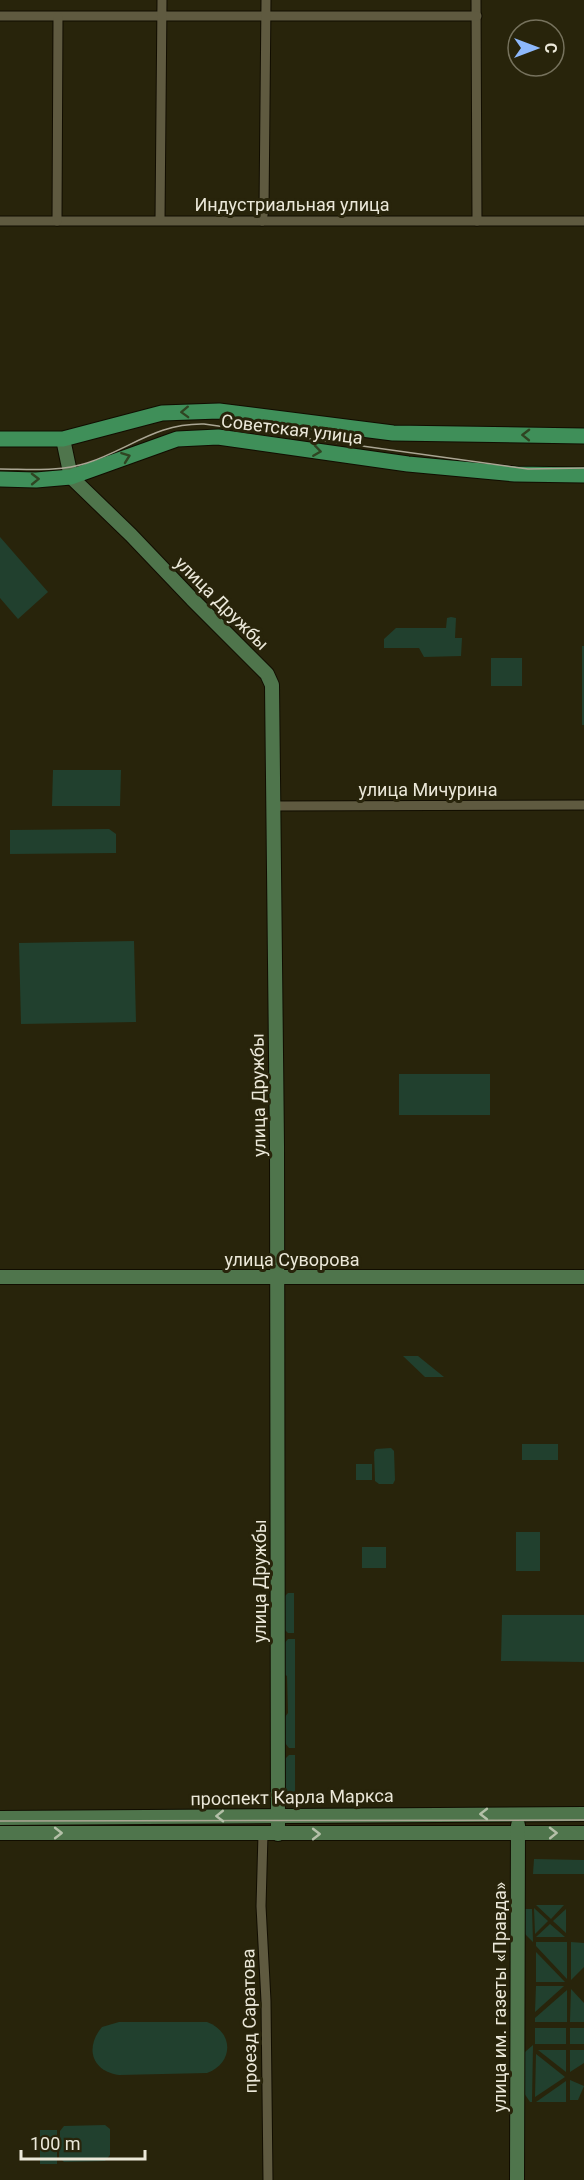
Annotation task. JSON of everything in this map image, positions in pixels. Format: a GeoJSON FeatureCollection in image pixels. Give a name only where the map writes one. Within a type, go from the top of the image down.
{"type":"FeatureCollection","features":[{"type":"Feature","properties":{"kind":"main road","name":"Советская улица"},"geometry":{"type":"LineString","coordinates":[[0,439],[63,439],[162,413],[219,411],[393,433],[584,436]]}},
{"type":"Feature","properties":{"kind":"main road","name":"Советская улица"},"geometry":{"type":"LineString","coordinates":[[0,479],[36,480],[71,477],[177,439],[218,437],[408,464],[515,474],[584,475]]}},
{"type":"Feature","properties":{"kind":"street"},"geometry":{"type":"LineString","coordinates":[[160,220],[162,0]]}},
{"type":"Feature","properties":{"kind":"street"},"geometry":{"type":"LineString","coordinates":[[262,221],[266,0]]}},
{"type":"Feature","properties":{"kind":"street"},"geometry":{"type":"LineString","coordinates":[[476,0],[477,221]]}},
{"type":"Feature","properties":{"kind":"street"},"geometry":{"type":"LineString","coordinates":[[0,16],[477,16]]}},
{"type":"Feature","properties":{"kind":"street"},"geometry":{"type":"LineString","coordinates":[[57,221],[58,17]]}},
{"type":"Feature","properties":{"kind":"street","name":"Индустриальная улица"},"geometry":{"type":"LineString","coordinates":[[0,221],[584,221]]}},
{"type":"Feature","properties":{"kind":"street"},"geometry":{"type":"LineString","coordinates":[[63,439],[71,477]]}},
{"type":"Feature","properties":{"kind":"street","name":"улица Дружбы"},"geometry":{"type":"LineString","coordinates":[[71,477],[267,674],[272,684],[278,1278],[276,1591],[278,1834]]}},
{"type":"Feature","properties":{"kind":"street","name":"улица Мичурина"},"geometry":{"type":"LineString","coordinates":[[273,806],[584,805]]}},
{"type":"Feature","properties":{"kind":"street","name":"улица Суворова"},"geometry":{"type":"LineString","coordinates":[[0,1277],[584,1277]]}},
{"type":"Feature","properties":{"kind":"street","name":"улица им. газеты «Правда»"},"geometry":{"type":"LineString","coordinates":[[517,2180],[518,1814]]}},
{"type":"Feature","properties":{"kind":"street","name":"проспект Карла Маркса"},"geometry":{"type":"LineString","coordinates":[[0,1818],[584,1814]]}},
{"type":"Feature","properties":{"kind":"street"},"geometry":{"type":"LineString","coordinates":[[263,1815],[263,1834]]}},
{"type":"Feature","properties":{"kind":"street","name":"проспект Карла Маркса"},"geometry":{"type":"LineString","coordinates":[[0,1833],[584,1833]]}},
{"type":"Feature","properties":{"kind":"street","name":"проезд Саратова"},"geometry":{"type":"LineString","coordinates":[[263,1834],[261,1906],[266,2001],[268,2180]]}},
{"type":"Feature","properties":{"kind":"green space"},"geometry":{"type":"Polygon","coordinates":[[[0,537],[48,592],[18,619],[0,598],[0,537]]]}},
{"type":"Feature","properties":{"kind":"green space"},"geometry":{"type":"Polygon","coordinates":[[[447,618],[456,618],[455,638],[462,638],[461,656],[424,657],[419,648],[384,648],[384,639],[396,628],[446,628],[447,618]]]}},
{"type":"Feature","properties":{"kind":"green space"},"geometry":{"type":"Polygon","coordinates":[[[582,646],[584,646],[584,725],[582,725],[582,646]]]}},
{"type":"Feature","properties":{"kind":"green space"},"geometry":{"type":"Polygon","coordinates":[[[491,658],[522,658],[522,686],[491,686],[491,658]]]}},
{"type":"Feature","properties":{"kind":"green space"},"geometry":{"type":"Polygon","coordinates":[[[53,770],[121,770],[120,806],[52,806],[53,770]]]}},
{"type":"Feature","properties":{"kind":"green space"},"geometry":{"type":"Polygon","coordinates":[[[109,829],[116,834],[116,853],[10,854],[10,830],[109,829]]]}},
{"type":"Feature","properties":{"kind":"green space"},"geometry":{"type":"Polygon","coordinates":[[[134,941],[136,1022],[21,1024],[19,943],[134,941]]]}},
{"type":"Feature","properties":{"kind":"green space"},"geometry":{"type":"Polygon","coordinates":[[[399,1074],[490,1074],[490,1115],[399,1115],[399,1074]]]}},
{"type":"Feature","properties":{"kind":"green space"},"geometry":{"type":"Polygon","coordinates":[[[403,1356],[418,1356],[444,1377],[425,1377],[403,1356]]]}},
{"type":"Feature","properties":{"kind":"green space"},"geometry":{"type":"Polygon","coordinates":[[[522,1444],[558,1444],[558,1460],[522,1460],[522,1444]]]}},
{"type":"Feature","properties":{"kind":"green space"},"geometry":{"type":"Polygon","coordinates":[[[391,1448],[394,1451],[395,1480],[393,1484],[379,1484],[375,1481],[374,1452],[376,1449],[391,1448]]]}},
{"type":"Feature","properties":{"kind":"green space"},"geometry":{"type":"Polygon","coordinates":[[[356,1464],[372,1464],[372,1480],[356,1480],[356,1464]]]}},
{"type":"Feature","properties":{"kind":"green space"},"geometry":{"type":"Polygon","coordinates":[[[516,1532],[540,1532],[540,1571],[516,1571],[516,1532]]]}},
{"type":"Feature","properties":{"kind":"green space"},"geometry":{"type":"Polygon","coordinates":[[[362,1547],[386,1547],[386,1568],[362,1568],[362,1547]]]}},
{"type":"Feature","properties":{"kind":"green space"},"geometry":{"type":"Polygon","coordinates":[[[288,1593],[294,1593],[294,1633],[288,1633],[283,1628],[283,1598],[288,1593]]]}},
{"type":"Feature","properties":{"kind":"green space"},"geometry":{"type":"Polygon","coordinates":[[[502,1615],[584,1615],[584,1662],[501,1661],[502,1615]]]}},
{"type":"Feature","properties":{"kind":"green space"},"geometry":{"type":"Polygon","coordinates":[[[288,1639],[295,1639],[295,1748],[289,1748],[285,1743],[285,1717],[288,1713],[283,1645],[288,1639]]]}},
{"type":"Feature","properties":{"kind":"green space"},"geometry":{"type":"Polygon","coordinates":[[[289,1755],[295,1755],[295,1798],[285,1798],[284,1760],[289,1755]]]}},
{"type":"Feature","properties":{"kind":"green space"},"geometry":{"type":"Polygon","coordinates":[[[534,1859],[584,1860],[584,1874],[533,1874],[534,1859]]]}},
{"type":"Feature","properties":{"kind":"green space"},"geometry":{"type":"Polygon","coordinates":[[[536,1905],[564,1905],[551,1919],[536,1905]]]}},
{"type":"Feature","properties":{"kind":"green space"},"geometry":{"type":"Polygon","coordinates":[[[534,1908],[548,1921],[535,1934],[534,1908]]]}},
{"type":"Feature","properties":{"kind":"green space"},"geometry":{"type":"Polygon","coordinates":[[[525,1909],[532,1909],[533,1942],[525,1934],[525,1909]]]}},
{"type":"Feature","properties":{"kind":"green space"},"geometry":{"type":"Polygon","coordinates":[[[566,1909],[566,1933],[553,1921],[566,1909]]]}},
{"type":"Feature","properties":{"kind":"green space"},"geometry":{"type":"Polygon","coordinates":[[[550,1924],[565,1937],[536,1937],[550,1924]]]}},
{"type":"Feature","properties":{"kind":"green space"},"geometry":{"type":"Polygon","coordinates":[[[536,1942],[567,1942],[567,1979],[536,1946],[536,1942]]]}},
{"type":"Feature","properties":{"kind":"green space"},"geometry":{"type":"Polygon","coordinates":[[[571,1942],[584,1943],[584,1967],[571,1980],[571,1942]]]}},
{"type":"Feature","properties":{"kind":"green space"},"geometry":{"type":"Polygon","coordinates":[[[536,1952],[565,1982],[536,1982],[536,1952]]]}},
{"type":"Feature","properties":{"kind":"green space"},"geometry":{"type":"Polygon","coordinates":[[[536,1986],[564,1986],[535,2012],[536,1986]]]}},
{"type":"Feature","properties":{"kind":"green space"},"geometry":{"type":"Polygon","coordinates":[[[571,1989],[584,2003],[584,2022],[570,2022],[571,1989]]]}},
{"type":"Feature","properties":{"kind":"green space"},"geometry":{"type":"Polygon","coordinates":[[[567,1990],[567,2022],[535,2022],[535,2018],[567,1990]]]}},
{"type":"Feature","properties":{"kind":"green space"},"geometry":{"type":"Polygon","coordinates":[[[119,2022],[207,2022],[222,2033],[226,2040],[226,2055],[216,2068],[207,2073],[119,2075],[110,2073],[97,2063],[93,2050],[94,2042],[102,2027],[119,2022]]]}},
{"type":"Feature","properties":{"kind":"green space"},"geometry":{"type":"Polygon","coordinates":[[[535,2028],[566,2028],[566,2044],[535,2044],[535,2028]]]}},
{"type":"Feature","properties":{"kind":"green space"},"geometry":{"type":"Polygon","coordinates":[[[570,2028],[584,2028],[584,2044],[570,2044],[570,2028]]]}},
{"type":"Feature","properties":{"kind":"green space"},"geometry":{"type":"Polygon","coordinates":[[[533,2045],[532,2102],[530,2102],[524,2093],[525,2052],[533,2045]]]}},
{"type":"Feature","properties":{"kind":"green space"},"geometry":{"type":"Polygon","coordinates":[[[538,2050],[566,2050],[566,2072],[538,2050]]]}},
{"type":"Feature","properties":{"kind":"green space"},"geometry":{"type":"Polygon","coordinates":[[[570,2050],[584,2050],[584,2063],[570,2072],[570,2050]]]}},
{"type":"Feature","properties":{"kind":"green space"},"geometry":{"type":"Polygon","coordinates":[[[536,2054],[565,2077],[535,2097],[536,2054]]]}},
{"type":"Feature","properties":{"kind":"green space"},"geometry":{"type":"Polygon","coordinates":[[[570,2080],[584,2086],[578,2100],[570,2100],[570,2080]]]}},
{"type":"Feature","properties":{"kind":"green space"},"geometry":{"type":"Polygon","coordinates":[[[566,2081],[566,2102],[536,2102],[566,2081]]]}},
{"type":"Feature","properties":{"kind":"green space"},"geometry":{"type":"Polygon","coordinates":[[[105,2125],[110,2129],[110,2155],[105,2161],[64,2162],[59,2157],[60,2131],[64,2126],[105,2125]]]}},
{"type":"Feature","properties":{"kind":"green space"},"geometry":{"type":"Polygon","coordinates":[[[40,2130],[57,2130],[57,2164],[40,2164],[40,2130]]]}},
{"type":"Feature","properties":{"kind":"tram line"},"geometry":{"type":"LineString","coordinates":[[0,469],[76,466],[157,432],[187,425],[204,424],[528,469],[584,468]]}},
{"type":"Feature","properties":{"kind":"tram line"},"geometry":{"type":"LineString","coordinates":[[0,1821],[584,1820]]}}]}
